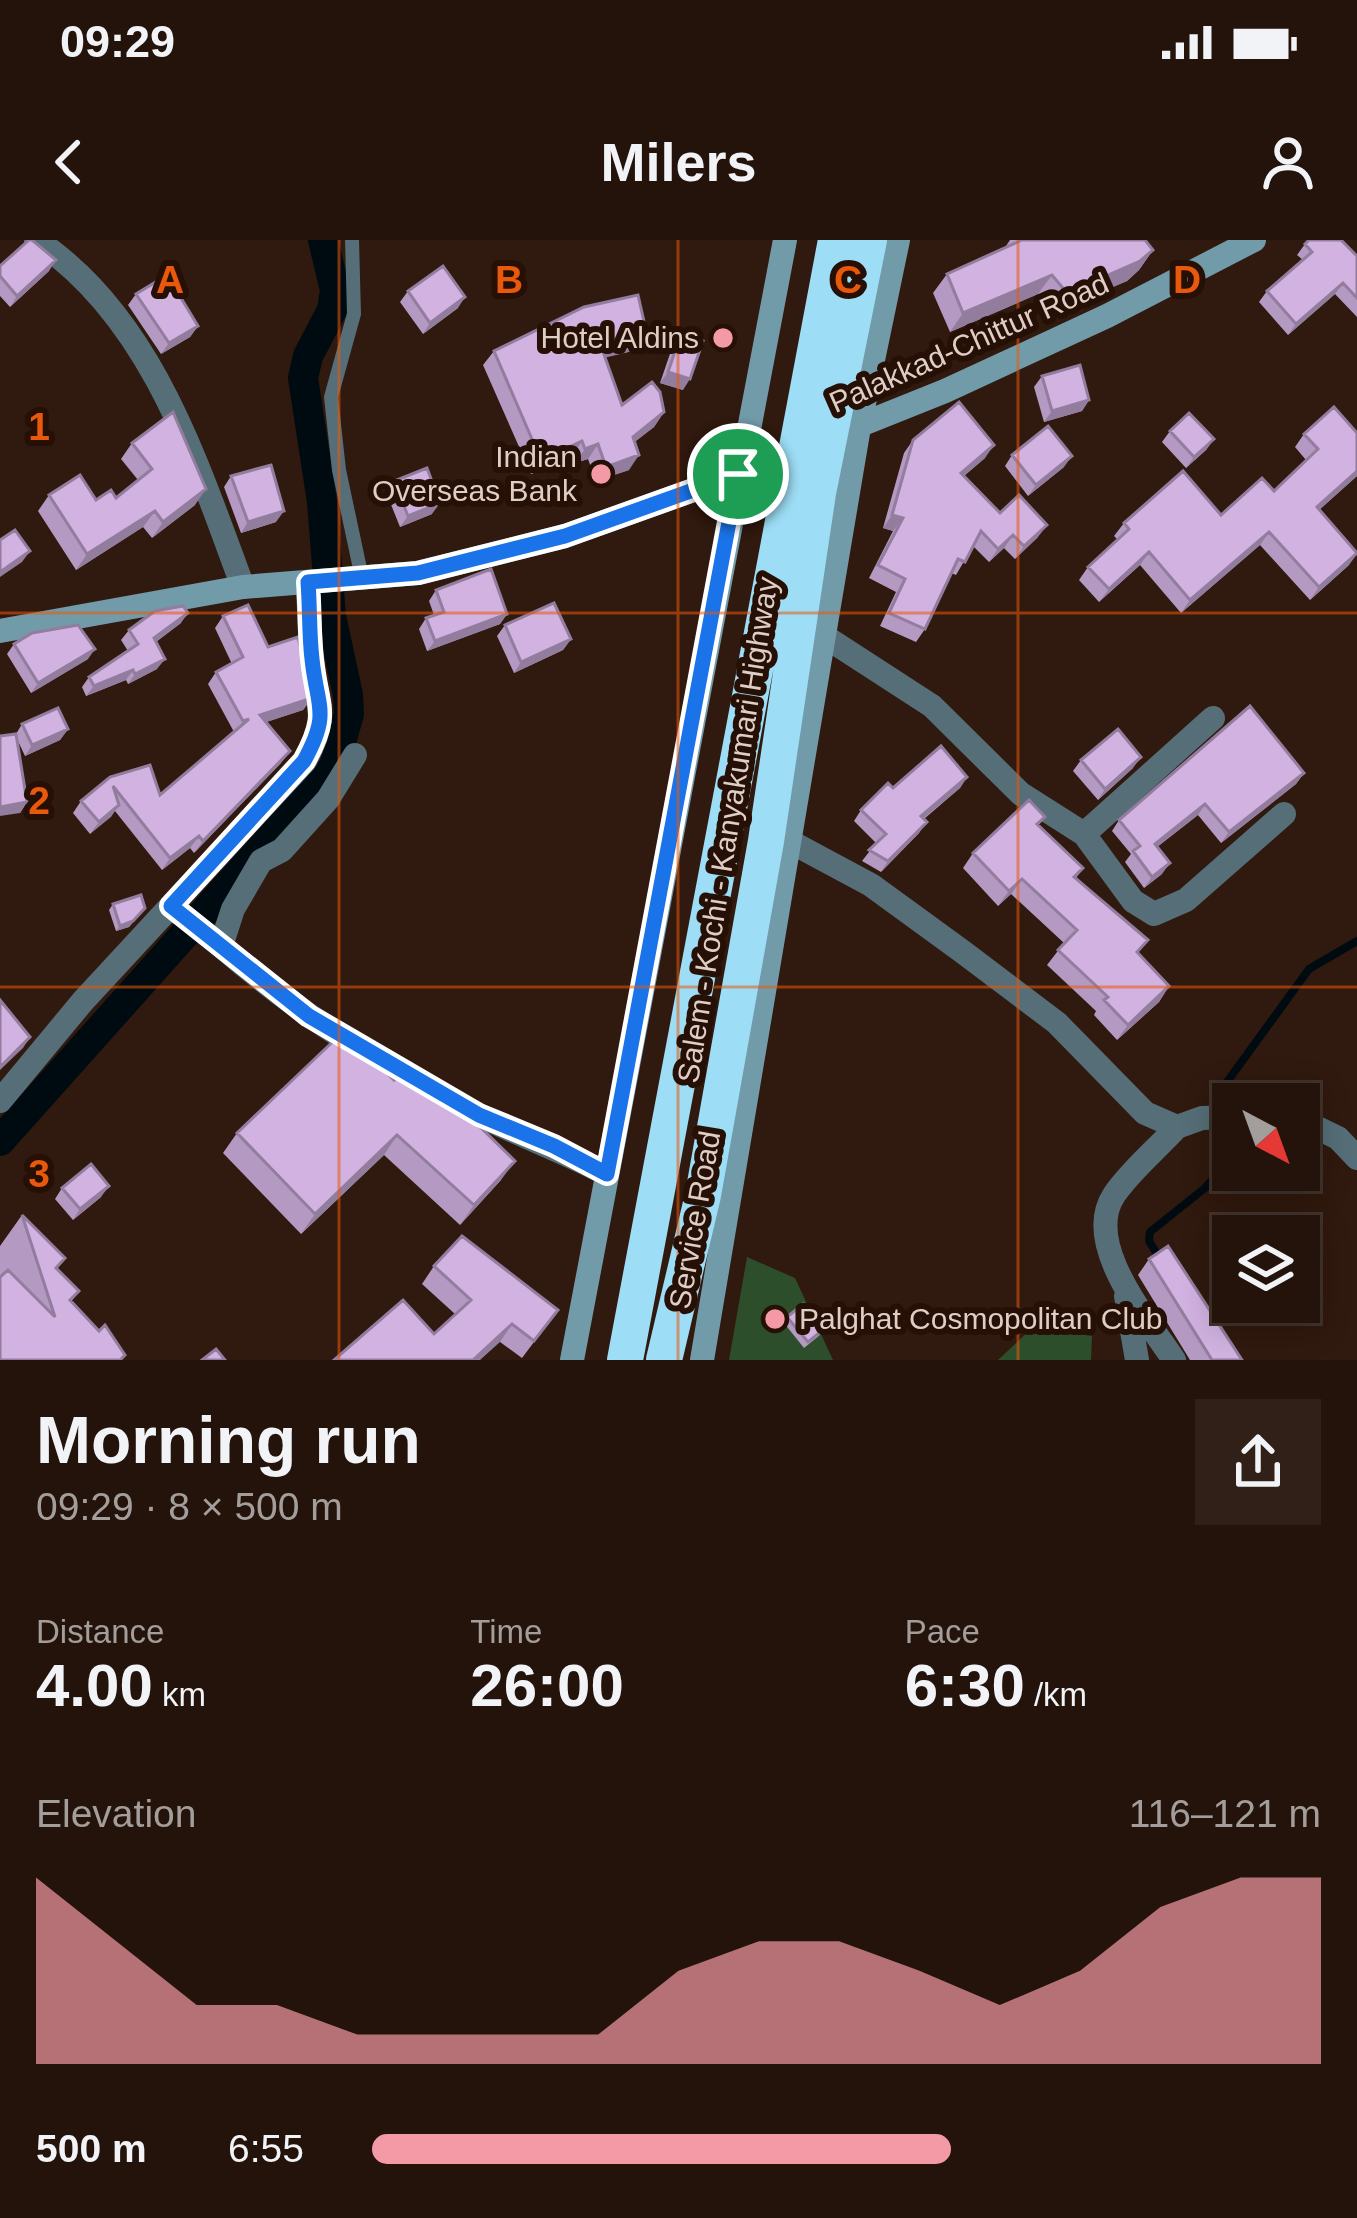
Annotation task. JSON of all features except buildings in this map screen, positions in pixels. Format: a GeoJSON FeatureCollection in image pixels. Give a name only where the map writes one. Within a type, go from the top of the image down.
{"type":"FeatureCollection","features":[{"type":"Feature","properties":{"kind":"highway","name":"Salem - Kochi - Kanyakumari Highway"},"geometry":{"type":"LineString","coordinates":[[625,1360],[803,497],[823,390],[836,240]]}},
{"type":"Feature","properties":{"kind":"highway","name":"Salem - Kochi - Kanyakumari Highway"},"geometry":{"type":"LineString","coordinates":[[823,390],[869,240]]}},
{"type":"Feature","properties":{"kind":"highway","name":"Salem - Kochi - Kanyakumari Highway"},"geometry":{"type":"LineString","coordinates":[[664,1360],[708,1172],[766,842],[803,497]]}},
{"type":"Feature","properties":{"kind":"street"},"geometry":{"type":"LineString","coordinates":[[36,240],[52,250],[114,313],[182,426],[243,587]]}},
{"type":"Feature","properties":{"kind":"street"},"geometry":{"type":"LineString","coordinates":[[572,1360],[785,240]]}},
{"type":"Feature","properties":{"kind":"street","name":"Service Road"},"geometry":{"type":"LineString","coordinates":[[702,1360],[859,427],[898,240]]}},
{"type":"Feature","properties":{"kind":"street","name":"Palakkad-Chittur Road"},"geometry":{"type":"LineString","coordinates":[[0,631],[243,587],[418,573],[565,536],[859,427],[1107,316],[1254,240]]}},
{"type":"Feature","properties":{"kind":"street"},"geometry":{"type":"LineString","coordinates":[[0,1101],[83,1001],[304,761],[320,733],[322,704],[312,661],[308,582]]}},
{"type":"Feature","properties":{"kind":"street"},"geometry":{"type":"LineString","coordinates":[[824,637],[932,706],[1021,794],[1084,833],[1133,901],[1154,914],[1186,900],[1284,814]]}},
{"type":"Feature","properties":{"kind":"street"},"geometry":{"type":"LineString","coordinates":[[1084,833],[1213,718]]}},
{"type":"Feature","properties":{"kind":"street"},"geometry":{"type":"LineString","coordinates":[[221,946],[232,909],[262,861],[282,850],[328,799],[355,755]]}},
{"type":"Feature","properties":{"kind":"street"},"geometry":{"type":"LineString","coordinates":[[789,841],[871,885],[1057,1023],[1145,1113],[1190,1123],[1212,1120]]}},
{"type":"Feature","properties":{"kind":"street"},"geometry":{"type":"LineString","coordinates":[[171,906],[327,1027],[479,1115],[607,1174]]}},
{"type":"Feature","properties":{"kind":"street"},"geometry":{"type":"LineString","coordinates":[[1174,1360],[1124,1282],[1106,1246],[1103,1221],[1125,1182],[1190,1123]]}},
{"type":"Feature","properties":{"kind":"street"},"geometry":{"type":"LineString","coordinates":[[1320,1129],[1338,1138],[1357,1158]]}},
{"type":"Feature","properties":{"kind":"street"},"geometry":{"type":"LineString","coordinates":[[1124,1282],[1138,1360]]}},
{"type":"Feature","properties":{"kind":"lane"},"geometry":{"type":"LineString","coordinates":[[352,240],[354,314],[331,397],[360,578]]}},
{"type":"Feature","properties":{"kind":"green space","name":"Palghat Cosmopolitan Club"},"geometry":{"type":"Polygon","coordinates":[[[747,1257],[795,1278],[833,1360],[729,1360],[747,1257]]]}},
{"type":"Feature","properties":{"kind":"green space","name":"Palghat Cosmopolitan Club"},"geometry":{"type":"Polygon","coordinates":[[[1032,1328],[1092,1336],[1091,1360],[998,1360],[1032,1328]]]}},
{"type":"Feature","properties":{"kind":"waterway"},"geometry":{"type":"LineString","coordinates":[[0,1141],[334,767],[349,714],[348,695],[331,616],[322,502],[303,378],[308,356],[332,310],[335,290],[323,240]]}},
{"type":"Feature","properties":{"kind":"waterway"},"geometry":{"type":"LineString","coordinates":[[1226,1083],[1309,969],[1357,941]]}},
{"type":"Feature","properties":{"kind":"waterway"},"geometry":{"type":"LineString","coordinates":[[1162,1262],[1149,1241],[1150,1232],[1212,1180]]}},
{"type":"Feature","properties":{"kind":"place","name":"Hotel Aldins"},"geometry":{"type":"Point","coordinates":[723,338]}},
{"type":"Feature","properties":{"kind":"place","name":"Indian Overseas Bank"},"geometry":{"type":"Point","coordinates":[601,474]}},
{"type":"Feature","properties":{"kind":"place","name":"Palghat Cosmopolitan Club"},"geometry":{"type":"Point","coordinates":[775,1319]}},
{"type":"Feature","properties":{"kind":"route"},"geometry":{"type":"LineString","coordinates":[[738,474],[607,1174],[479,1115],[309,1016],[171,906],[304,761],[320,733],[322,704],[312,661],[308,582],[418,573],[565,536],[738,474]]}}]}
